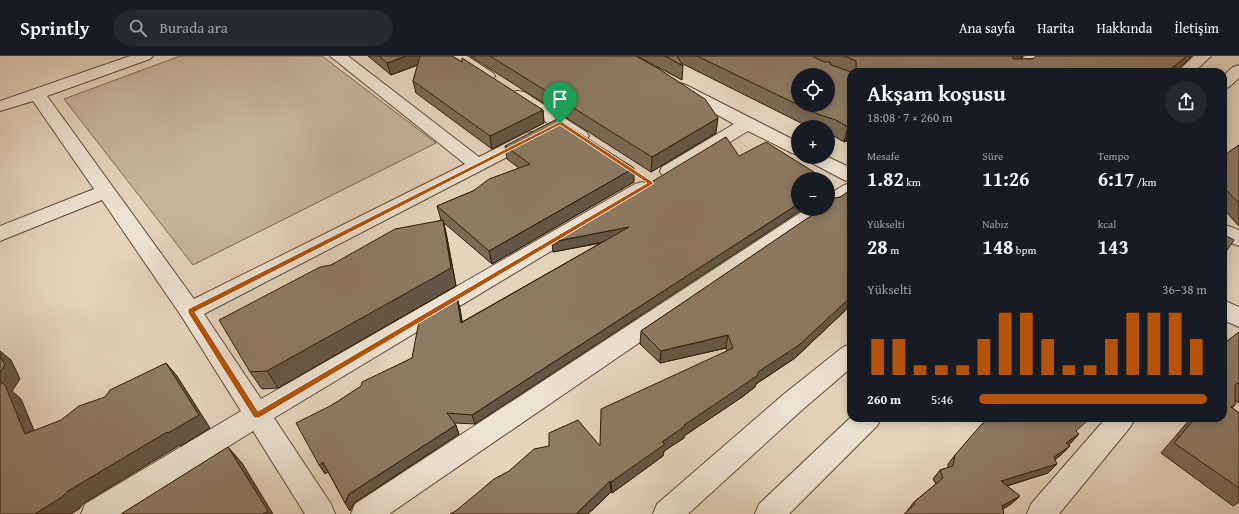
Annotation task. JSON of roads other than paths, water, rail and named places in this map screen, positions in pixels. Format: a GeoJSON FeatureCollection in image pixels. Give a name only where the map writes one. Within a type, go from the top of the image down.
{"type":"FeatureCollection","features":[{"type":"Feature","properties":{"kind":"street"},"geometry":{"type":"LineString","coordinates":[[0,106],[145,56]]}},
{"type":"Feature","properties":{"kind":"street"},"geometry":{"type":"LineString","coordinates":[[338,56],[477,164]]}},
{"type":"Feature","properties":{"kind":"street"},"geometry":{"type":"LineString","coordinates":[[456,56],[593,144]]}},
{"type":"Feature","properties":{"kind":"street"},"geometry":{"type":"LineString","coordinates":[[1020,68],[1035,56]]}},
{"type":"Feature","properties":{"kind":"street"},"geometry":{"type":"LineString","coordinates":[[1190,68],[1203,56]]}},
{"type":"Feature","properties":{"kind":"street"},"geometry":{"type":"LineString","coordinates":[[1227,80],[1239,70]]}},
{"type":"Feature","properties":{"kind":"street"},"geometry":{"type":"LineString","coordinates":[[664,79],[747,124],[791,146]]}},
{"type":"Feature","properties":{"kind":"street"},"geometry":{"type":"LineString","coordinates":[[37,94],[190,311],[321,514]]}},
{"type":"Feature","properties":{"kind":"street"},"geometry":{"type":"LineString","coordinates":[[190,311],[560,123]]}},
{"type":"Feature","properties":{"kind":"street"},"geometry":{"type":"LineString","coordinates":[[95,514],[644,179],[747,124]]}},
{"type":"Feature","properties":{"kind":"street"},"geometry":{"type":"LineString","coordinates":[[828,164],[847,174]]}},
{"type":"Feature","properties":{"kind":"street"},"geometry":{"type":"LineString","coordinates":[[0,234],[106,191]]}},
{"type":"Feature","properties":{"kind":"street"},"geometry":{"type":"LineString","coordinates":[[835,199],[847,191]]}},
{"type":"Feature","properties":{"kind":"street"},"geometry":{"type":"LineString","coordinates":[[365,514],[810,216]]}},
{"type":"Feature","properties":{"kind":"street"},"geometry":{"type":"LineString","coordinates":[[1227,233],[1239,240]]}},
{"type":"Feature","properties":{"kind":"street"},"geometry":{"type":"LineString","coordinates":[[1227,311],[1239,318]]}},
{"type":"Feature","properties":{"kind":"street"},"geometry":{"type":"LineString","coordinates":[[667,514],[793,402],[847,357]]}},
{"type":"Feature","properties":{"kind":"street"},"geometry":{"type":"LineString","coordinates":[[769,514],[864,422]]}},
{"type":"Feature","properties":{"kind":"street"},"geometry":{"type":"LineString","coordinates":[[1041,514],[1119,422]]}}]}
